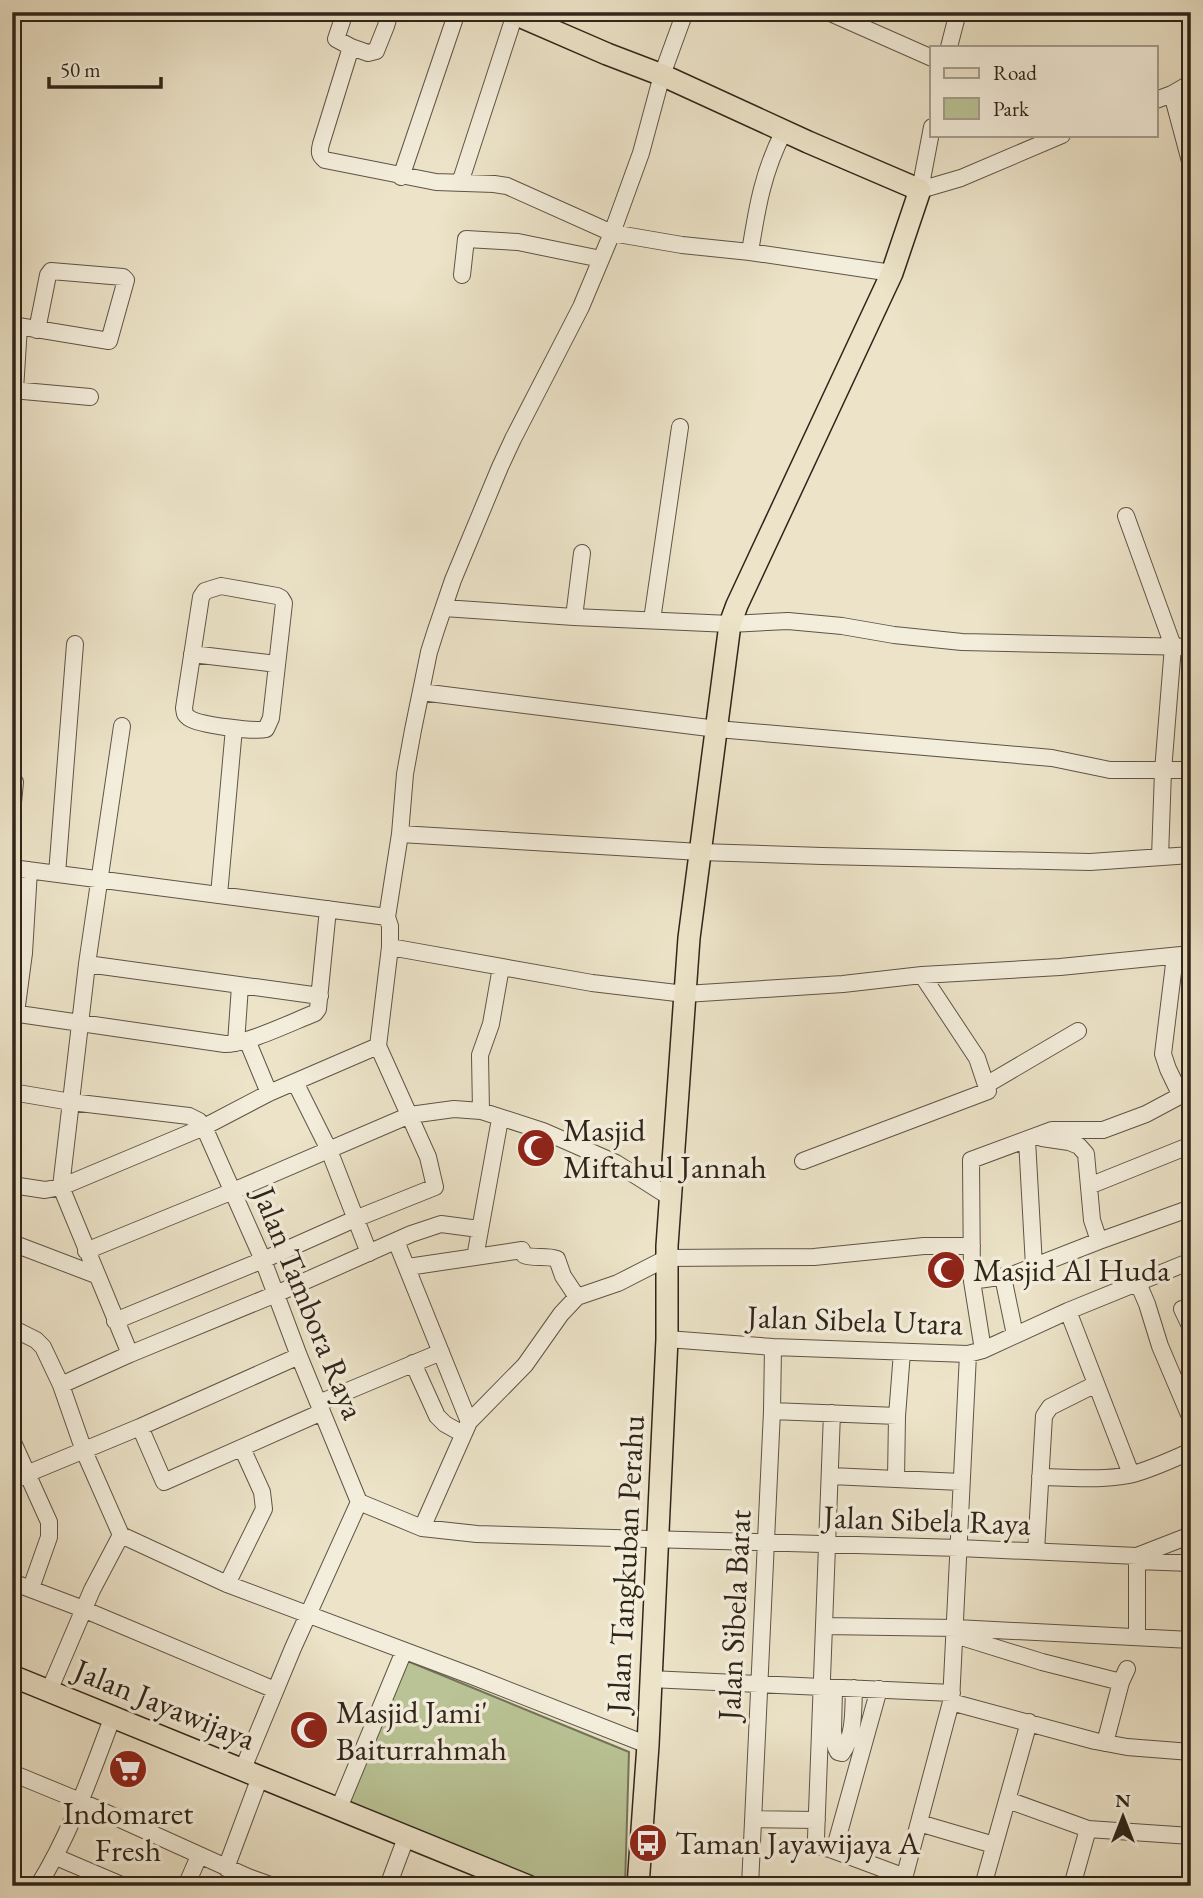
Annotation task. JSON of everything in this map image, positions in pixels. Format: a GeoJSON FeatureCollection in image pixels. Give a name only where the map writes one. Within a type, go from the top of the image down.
{"type":"FeatureCollection","features":[{"type":"Feature","properties":{"kind":"main road"},"geometry":{"type":"LineString","coordinates":[[512,13],[662,75],[920,190]]}},
{"type":"Feature","properties":{"kind":"main road","name":"Jalan Tangkuban Perahu"},"geometry":{"type":"LineString","coordinates":[[638,1886],[658,1540],[667,1339],[667,1252],[689,938],[730,624],[892,273],[920,190]]}},
{"type":"Feature","properties":{"kind":"main road","name":"Jalan Jayawijaya"},"geometry":{"type":"LineString","coordinates":[[12,1676],[528,1886]]}},
{"type":"Feature","properties":{"kind":"street"},"geometry":{"type":"LineString","coordinates":[[345,12],[335,39],[368,53],[376,51],[390,12]]}},
{"type":"Feature","properties":{"kind":"street"},"geometry":{"type":"LineString","coordinates":[[401,177],[457,12]]}},
{"type":"Feature","properties":{"kind":"street"},"geometry":{"type":"LineString","coordinates":[[115,1321],[435,1187],[428,1157],[378,1046],[390,947],[387,917],[401,834],[405,774],[429,652],[453,580],[500,467],[581,307],[612,233],[641,153],[662,75],[685,12]]}},
{"type":"Feature","properties":{"kind":"street"},"geometry":{"type":"LineString","coordinates":[[828,12],[930,57]]}},
{"type":"Feature","properties":{"kind":"street"},"geometry":{"type":"LineString","coordinates":[[949,46],[958,12]]}},
{"type":"Feature","properties":{"kind":"street"},"geometry":{"type":"LineString","coordinates":[[460,183],[512,13]]}},
{"type":"Feature","properties":{"kind":"street"},"geometry":{"type":"LineString","coordinates":[[351,47],[319,152],[325,160],[401,177],[507,186],[612,233],[892,273]]}},
{"type":"Feature","properties":{"kind":"street"},"geometry":{"type":"LineString","coordinates":[[1158,99],[1191,83]]}},
{"type":"Feature","properties":{"kind":"street"},"geometry":{"type":"LineString","coordinates":[[1172,93],[1191,164]]}},
{"type":"Feature","properties":{"kind":"street"},"geometry":{"type":"LineString","coordinates":[[750,252],[761,186],[784,131]]}},
{"type":"Feature","properties":{"kind":"street"},"geometry":{"type":"LineString","coordinates":[[930,136],[920,190],[961,178],[1060,136]]}},
{"type":"Feature","properties":{"kind":"street"},"geometry":{"type":"LineString","coordinates":[[462,275],[466,239],[518,242],[601,259]]}},
{"type":"Feature","properties":{"kind":"street"},"geometry":{"type":"LineString","coordinates":[[37,330],[51,271],[123,277],[126,280],[109,341],[37,330],[16,326],[14,390],[90,397]]}},
{"type":"Feature","properties":{"kind":"street"},"geometry":{"type":"LineString","coordinates":[[652,620],[680,427]]}},
{"type":"Feature","properties":{"kind":"street"},"geometry":{"type":"LineString","coordinates":[[1126,516],[1173,646],[1163,771],[1160,857]]}},
{"type":"Feature","properties":{"kind":"street"},"geometry":{"type":"LineString","coordinates":[[574,617],[582,553]]}},
{"type":"Feature","properties":{"kind":"street"},"geometry":{"type":"LineString","coordinates":[[221,586],[281,598],[284,609],[277,664],[271,718],[266,729],[234,728],[199,722],[186,715],[184,708],[201,597],[212,587],[221,586]]}},
{"type":"Feature","properties":{"kind":"street"},"geometry":{"type":"LineString","coordinates":[[444,608],[730,624],[788,621],[842,625],[894,635],[962,642],[1191,647]]}},
{"type":"Feature","properties":{"kind":"street"},"geometry":{"type":"LineString","coordinates":[[57,874],[75,644]]}},
{"type":"Feature","properties":{"kind":"street"},"geometry":{"type":"LineString","coordinates":[[192,654],[277,664]]}},
{"type":"Feature","properties":{"kind":"street"},"geometry":{"type":"LineString","coordinates":[[421,692],[717,729],[1052,758],[1110,770],[1191,770]]}},
{"type":"Feature","properties":{"kind":"street"},"geometry":{"type":"LineString","coordinates":[[122,726],[79,1024],[61,1187],[130,1354]]}},
{"type":"Feature","properties":{"kind":"street"},"geometry":{"type":"LineString","coordinates":[[219,895],[234,728]]}},
{"type":"Feature","properties":{"kind":"street"},"geometry":{"type":"LineString","coordinates":[[12,813],[16,782]]}},
{"type":"Feature","properties":{"kind":"street"},"geometry":{"type":"LineString","coordinates":[[401,834],[700,852],[1090,862],[1191,855]]}},
{"type":"Feature","properties":{"kind":"street"},"geometry":{"type":"LineString","coordinates":[[328,909],[318,1009],[315,1013],[242,1041],[225,1044],[14,1013],[20,869],[99,880],[328,909],[387,917]]}},
{"type":"Feature","properties":{"kind":"street"},"geometry":{"type":"LineString","coordinates":[[390,947],[592,983],[685,994],[843,984],[922,975],[1060,967],[1183,955],[1166,1064],[1186,1093],[1146,1114],[1103,1130],[1052,1130],[971,1160],[975,1352],[961,1482],[951,1697],[903,1881],[817,1845],[827,1687]]}},
{"type":"Feature","properties":{"kind":"street"},"geometry":{"type":"LineString","coordinates":[[87,964],[320,996]]}},
{"type":"Feature","properties":{"kind":"street"},"geometry":{"type":"LineString","coordinates":[[481,1111],[480,1055],[491,1024],[501,967]]}},
{"type":"Feature","properties":{"kind":"street"},"geometry":{"type":"LineString","coordinates":[[803,1161],[988,1091],[977,1058],[922,975]]}},
{"type":"Feature","properties":{"kind":"street"},"geometry":{"type":"LineString","coordinates":[[240,986],[242,1041],[269,1093]]}},
{"type":"Feature","properties":{"kind":"street"},"geometry":{"type":"LineString","coordinates":[[986,1085],[1078,1031]]}},
{"type":"Feature","properties":{"kind":"street"},"geometry":{"type":"LineString","coordinates":[[12,1185],[45,1190],[61,1187],[204,1127],[269,1093],[378,1046]]}},
{"type":"Feature","properties":{"kind":"street"},"geometry":{"type":"LineString","coordinates":[[295,1082],[329,1150],[369,1253]]}},
{"type":"Feature","properties":{"kind":"street"},"geometry":{"type":"LineString","coordinates":[[12,1092],[189,1116],[204,1127]]}},
{"type":"Feature","properties":{"kind":"street"},"geometry":{"type":"LineString","coordinates":[[86,1251],[410,1115],[454,1109],[481,1111],[543,1131],[596,1153],[616,1163],[671,1200]]}},
{"type":"Feature","properties":{"kind":"street"},"geometry":{"type":"LineString","coordinates":[[476,1252],[500,1119]]}},
{"type":"Feature","properties":{"kind":"street","name":"Jalan Tambora Raya"},"geometry":{"type":"LineString","coordinates":[[204,1127],[263,1260],[359,1502]]}},
{"type":"Feature","properties":{"kind":"street"},"geometry":{"type":"LineString","coordinates":[[1030,1139],[1053,1139],[1079,1146],[1086,1154],[1092,1220],[1099,1241]]}},
{"type":"Feature","properties":{"kind":"street"},"geometry":{"type":"LineString","coordinates":[[1030,1139],[1034,1266]]}},
{"type":"Feature","properties":{"kind":"street"},"geometry":{"type":"LineString","coordinates":[[1089,1186],[1191,1145]]}},
{"type":"Feature","properties":{"kind":"street"},"geometry":{"type":"LineString","coordinates":[[972,1281],[1003,1277],[1191,1208]]}},
{"type":"Feature","properties":{"kind":"street"},"geometry":{"type":"LineString","coordinates":[[61,1385],[432,1226],[480,1229]]}},
{"type":"Feature","properties":{"kind":"street"},"geometry":{"type":"LineString","coordinates":[[396,1241],[441,1352],[466,1428]]}},
{"type":"Feature","properties":{"kind":"street"},"geometry":{"type":"LineString","coordinates":[[12,1242],[96,1275]]}},
{"type":"Feature","properties":{"kind":"street"},"geometry":{"type":"LineString","coordinates":[[422,1528],[466,1428],[525,1365],[561,1314],[577,1297],[618,1283],[667,1252],[814,1257],[924,1246],[972,1246]]}},
{"type":"Feature","properties":{"kind":"street"},"geometry":{"type":"LineString","coordinates":[[408,1267],[522,1250],[524,1255],[551,1256],[557,1259],[563,1276],[577,1297]]}},
{"type":"Feature","properties":{"kind":"street","name":"Jalan Sibela Utara"},"geometry":{"type":"LineString","coordinates":[[667,1339],[773,1347],[975,1352],[1191,1261]]}},
{"type":"Feature","properties":{"kind":"street"},"geometry":{"type":"LineString","coordinates":[[1003,1277],[1015,1335]]}},
{"type":"Feature","properties":{"kind":"street"},"geometry":{"type":"LineString","coordinates":[[1138,1283],[1160,1346],[1191,1419]]}},
{"type":"Feature","properties":{"kind":"street"},"geometry":{"type":"LineString","coordinates":[[1182,1309],[1191,1328]]}},
{"type":"Feature","properties":{"kind":"street"},"geometry":{"type":"LineString","coordinates":[[1068,1311],[1131,1474]]}},
{"type":"Feature","properties":{"kind":"street"},"geometry":{"type":"LineString","coordinates":[[12,1328],[36,1340],[43,1347],[121,1535],[227,1584],[648,1745]]}},
{"type":"Feature","properties":{"kind":"street","name":"Jalan Sibela Barat"},"geometry":{"type":"LineString","coordinates":[[750,1886],[773,1347]]}},
{"type":"Feature","properties":{"kind":"street"},"geometry":{"type":"LineString","coordinates":[[140,1427],[164,1482],[242,1448],[412,1363],[441,1352]]}},
{"type":"Feature","properties":{"kind":"street"},"geometry":{"type":"LineString","coordinates":[[896,1479],[902,1352]]}},
{"type":"Feature","properties":{"kind":"street"},"geometry":{"type":"LineString","coordinates":[[19,1476],[140,1427],[299,1356]]}},
{"type":"Feature","properties":{"kind":"street"},"geometry":{"type":"LineString","coordinates":[[412,1363],[437,1416],[445,1424],[466,1428]]}},
{"type":"Feature","properties":{"kind":"street"},"geometry":{"type":"LineString","coordinates":[[1036,1551],[1043,1421],[1046,1411],[1096,1384]]}},
{"type":"Feature","properties":{"kind":"street"},"geometry":{"type":"LineString","coordinates":[[772,1411],[897,1416]]}},
{"type":"Feature","properties":{"kind":"street"},"geometry":{"type":"LineString","coordinates":[[832,1413],[824,1626],[827,1687],[836,1748],[842,1753],[851,1733],[854,1688]]}},
{"type":"Feature","properties":{"kind":"street"},"geometry":{"type":"LineString","coordinates":[[12,1440],[19,1476],[50,1522],[50,1531],[31,1588]]}},
{"type":"Feature","properties":{"kind":"street"},"geometry":{"type":"LineString","coordinates":[[227,1584],[264,1509],[262,1492],[242,1448]]}},
{"type":"Feature","properties":{"kind":"street"},"geometry":{"type":"LineString","coordinates":[[1040,1478],[1111,1478],[1162,1464],[1191,1451]]}},
{"type":"Feature","properties":{"kind":"street"},"geometry":{"type":"LineString","coordinates":[[831,1476],[961,1482]]}},
{"type":"Feature","properties":{"kind":"street"},"geometry":{"type":"LineString","coordinates":[[226,1868],[275,1690],[359,1502]]}},
{"type":"Feature","properties":{"kind":"street","name":"Jalan Sibela Raya"},"geometry":{"type":"LineString","coordinates":[[359,1502],[422,1528],[477,1534],[959,1548],[1137,1558],[1191,1535]]}},
{"type":"Feature","properties":{"kind":"street"},"geometry":{"type":"LineString","coordinates":[[50,1691],[98,1578],[121,1535]]}},
{"type":"Feature","properties":{"kind":"street"},"geometry":{"type":"LineString","coordinates":[[1137,1637],[1137,1558],[1191,1563]]}},
{"type":"Feature","properties":{"kind":"street"},"geometry":{"type":"LineString","coordinates":[[12,1582],[275,1690]]}},
{"type":"Feature","properties":{"kind":"street"},"geometry":{"type":"LineString","coordinates":[[824,1626],[1191,1640]]}},
{"type":"Feature","properties":{"kind":"street"},"geometry":{"type":"LineString","coordinates":[[956,1632],[1030,1659],[1124,1675],[1105,1743]]}},
{"type":"Feature","properties":{"kind":"street"},"geometry":{"type":"LineString","coordinates":[[339,1808],[404,1651]]}},
{"type":"Feature","properties":{"kind":"street"},"geometry":{"type":"LineString","coordinates":[[650,1679],[879,1689],[951,1697],[1105,1743],[1191,1752]]}},
{"type":"Feature","properties":{"kind":"street"},"geometry":{"type":"LineString","coordinates":[[830,1849],[837,1840],[879,1689]]}},
{"type":"Feature","properties":{"kind":"street"},"geometry":{"type":"LineString","coordinates":[[38,1886],[56,1857],[113,1716]]}},
{"type":"Feature","properties":{"kind":"street"},"geometry":{"type":"LineString","coordinates":[[983,1886],[1028,1722]]}},
{"type":"Feature","properties":{"kind":"street"},"geometry":{"type":"LineString","coordinates":[[12,1773],[226,1868],[246,1881],[273,1886]]}},
{"type":"Feature","properties":{"kind":"street"},"geometry":{"type":"LineString","coordinates":[[1008,1800],[1088,1829],[1191,1836]]}},
{"type":"Feature","properties":{"kind":"street"},"geometry":{"type":"LineString","coordinates":[[753,1819],[817,1820]]}},
{"type":"Feature","properties":{"kind":"street"},"geometry":{"type":"LineString","coordinates":[[919,1823],[994,1845]]}},
{"type":"Feature","properties":{"kind":"street"},"geometry":{"type":"LineString","coordinates":[[1072,1886],[1088,1829]]}},
{"type":"Feature","properties":{"kind":"street"},"geometry":{"type":"LineString","coordinates":[[388,1886],[407,1835]]}},
{"type":"Feature","properties":{"kind":"street"},"geometry":{"type":"LineString","coordinates":[[187,1886],[199,1856]]}},
{"type":"Feature","properties":{"kind":"street"},"geometry":{"type":"LineString","coordinates":[[56,1857],[124,1886]]}},
{"type":"Feature","properties":{"kind":"green space"},"geometry":{"type":"Polygon","coordinates":[[[405,1660],[629,1752],[625,1886],[543,1886],[347,1805],[405,1660]]]}},
{"type":"Feature","properties":{"kind":"place","name":"Masjid Miftahul Jannah"},"geometry":{"type":"Point","coordinates":[536,1148]}},
{"type":"Feature","properties":{"kind":"place","name":"Masjid Al Huda"},"geometry":{"type":"Point","coordinates":[946,1270]}},
{"type":"Feature","properties":{"kind":"place","name":"Masjid Jami' Baiturrahmah"},"geometry":{"type":"Point","coordinates":[309,1730]}},
{"type":"Feature","properties":{"kind":"place","name":"Indomaret Fresh"},"geometry":{"type":"Point","coordinates":[128,1769]}},
{"type":"Feature","properties":{"kind":"place","name":"Taman Jayawijaya A"},"geometry":{"type":"Point","coordinates":[648,1843]}}]}
